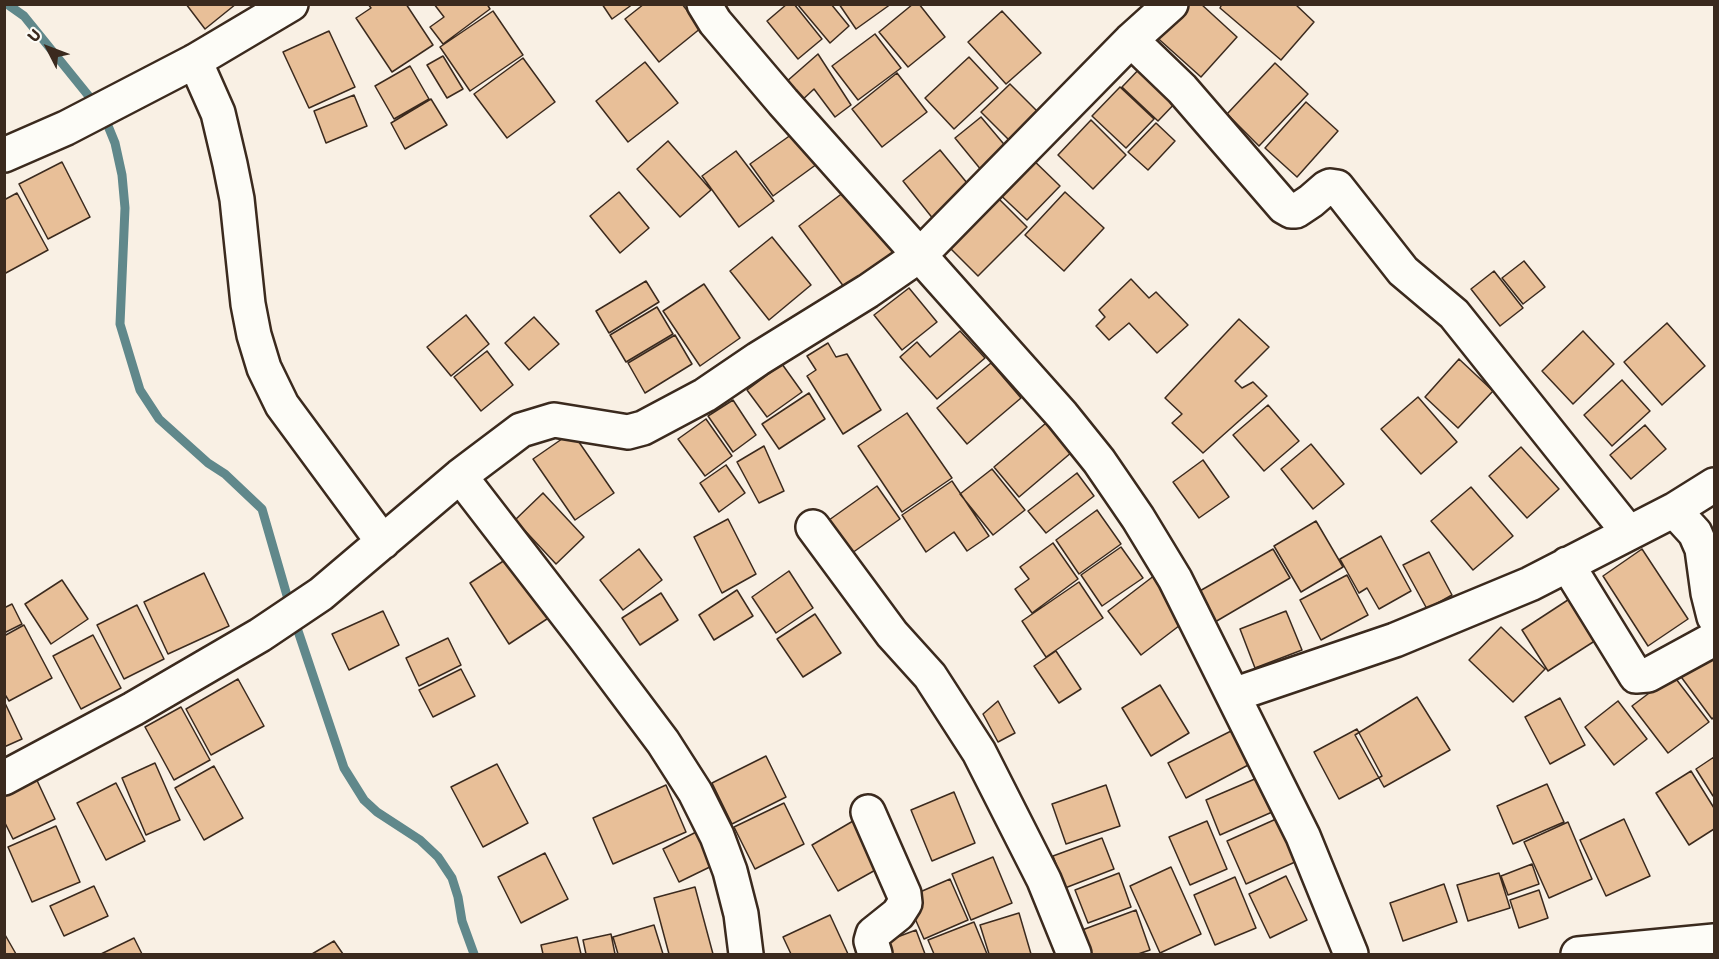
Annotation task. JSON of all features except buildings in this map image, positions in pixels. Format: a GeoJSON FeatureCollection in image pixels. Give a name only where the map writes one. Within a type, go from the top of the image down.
{"type":"FeatureCollection","features":[{"type":"Feature","properties":{"kind":"street"},"geometry":{"type":"LineString","coordinates":[[4,154],[66,128],[107,107],[195,61],[291,4]]}},
{"type":"Feature","properties":{"kind":"street"},"geometry":{"type":"LineString","coordinates":[[704,4],[715,22],[783,102],[1062,415],[1099,461],[1138,518],[1175,579],[1303,836],[1351,954]]}},
{"type":"Feature","properties":{"kind":"street"},"geometry":{"type":"LineString","coordinates":[[4,778],[133,709],[260,634],[321,594],[460,476],[520,430],[554,420],[628,432],[643,428],[705,395],[758,359],[868,291],[920,255],[1131,40],[1171,4]]}},
{"type":"Feature","properties":{"kind":"street"},"geometry":{"type":"LineString","coordinates":[[1131,40],[1182,89],[1284,207],[1296,211],[1326,188],[1337,187],[1403,271],[1454,314],[1629,533]]}},
{"type":"Feature","properties":{"kind":"street"},"geometry":{"type":"LineString","coordinates":[[195,61],[218,113],[230,164],[237,199],[248,304],[264,368],[282,405],[383,542]]}},
{"type":"Feature","properties":{"kind":"street"},"geometry":{"type":"LineString","coordinates":[[460,476],[663,742],[695,792],[717,836],[730,871],[741,914],[746,954]]}},
{"type":"Feature","properties":{"kind":"street"},"geometry":{"type":"LineString","coordinates":[[1233,695],[1395,640],[1530,584],[1674,510],[1714,484]]}},
{"type":"Feature","properties":{"kind":"street"},"geometry":{"type":"LineString","coordinates":[[1674,510],[1695,533],[1702,549],[1714,617]]}},
{"type":"Feature","properties":{"kind":"street"},"geometry":{"type":"LineString","coordinates":[[813,527],[892,634],[930,676],[979,752],[1044,880],[1074,954]]}},
{"type":"Feature","properties":{"kind":"street"},"geometry":{"type":"LineString","coordinates":[[1567,564],[1636,676],[1648,675],[1714,639]]}},
{"type":"Feature","properties":{"kind":"street"},"geometry":{"type":"LineString","coordinates":[[868,812],[904,894],[905,903],[898,914],[873,934],[871,941],[875,954]]}},
{"type":"Feature","properties":{"kind":"street"},"geometry":{"type":"LineString","coordinates":[[1578,954],[1714,941]]}},
{"type":"Feature","properties":{"kind":"waterway"},"geometry":{"type":"LineString","coordinates":[[7,4],[24,16],[96,105]]}},
{"type":"Feature","properties":{"kind":"waterway"},"geometry":{"type":"LineString","coordinates":[[104,116],[115,143],[122,175],[125,208],[120,324],[140,390],[159,419],[208,463],[225,474],[262,509],[290,606]]}},
{"type":"Feature","properties":{"kind":"waterway"},"geometry":{"type":"LineString","coordinates":[[294,619],[344,768],[364,800],[377,812],[420,840],[438,857],[452,878],[462,921],[474,954]]}}]}
